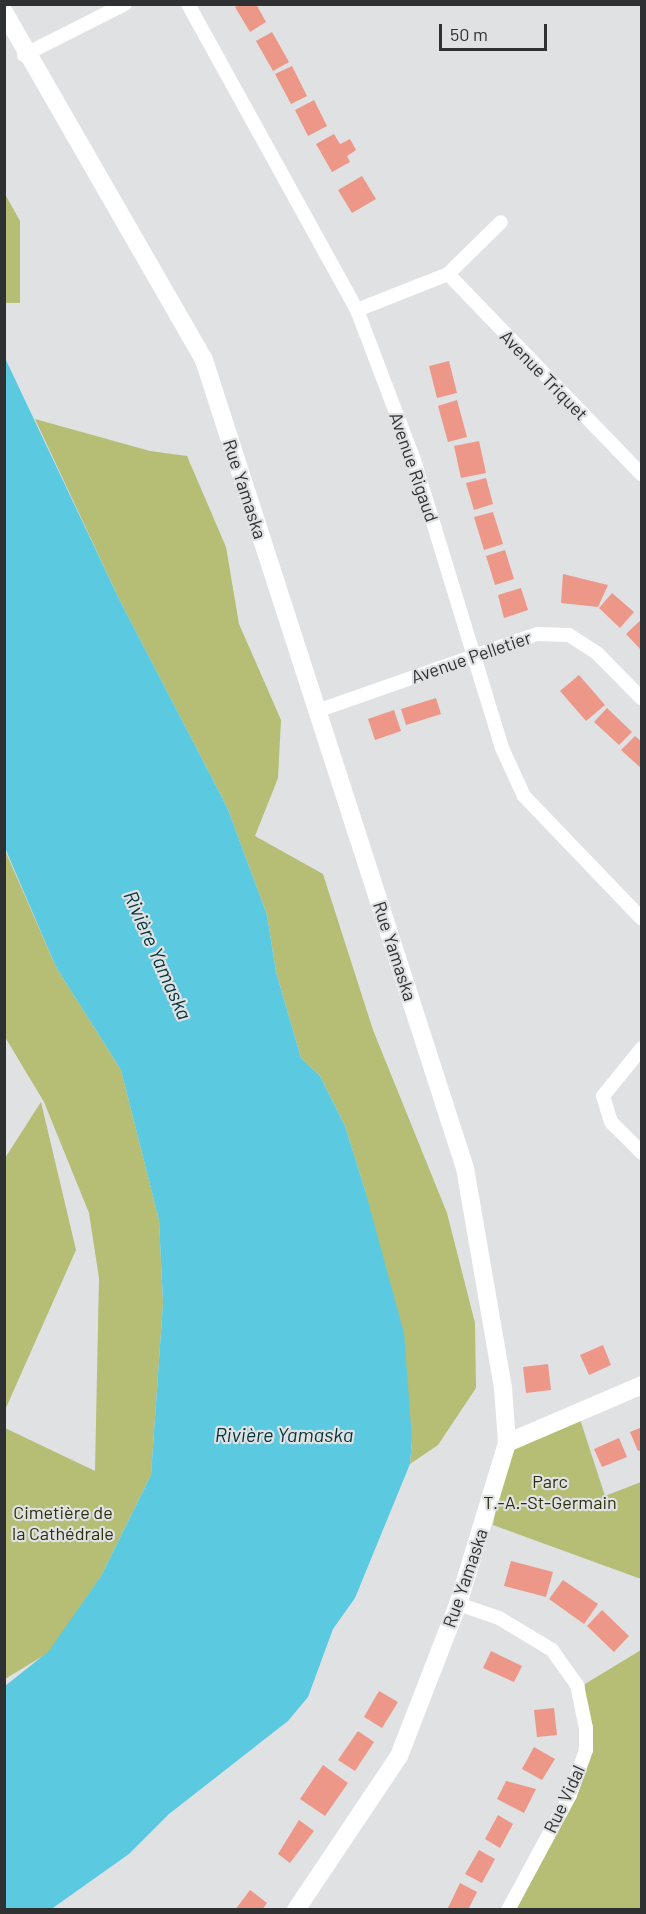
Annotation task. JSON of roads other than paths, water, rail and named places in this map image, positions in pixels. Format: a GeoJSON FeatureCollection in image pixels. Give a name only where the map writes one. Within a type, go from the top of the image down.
{"type":"FeatureCollection","features":[{"type":"Feature","properties":{"kind":"street"},"geometry":{"type":"LineString","coordinates":[[24,55],[125,4]]}},
{"type":"Feature","properties":{"kind":"street","name":"Avenue Rigaud"},"geometry":{"type":"LineString","coordinates":[[188,4],[357,310],[414,460],[502,748],[524,796],[642,919]]}},
{"type":"Feature","properties":{"kind":"street","name":"Rue Yamaska"},"geometry":{"type":"LineString","coordinates":[[4,12],[24,55],[204,360],[465,1168],[507,1443],[458,1604],[399,1756],[300,1908]]}},
{"type":"Feature","properties":{"kind":"street"},"geometry":{"type":"LineString","coordinates":[[357,310],[448,274],[501,222]]}},
{"type":"Feature","properties":{"kind":"street","name":"Avenue Triquet"},"geometry":{"type":"LineString","coordinates":[[448,274],[642,475]]}},
{"type":"Feature","properties":{"kind":"street","name":"Avenue Pelletier"},"geometry":{"type":"LineString","coordinates":[[317,711],[474,654],[537,634],[569,635],[597,653],[642,699]]}},
{"type":"Feature","properties":{"kind":"street"},"geometry":{"type":"LineString","coordinates":[[642,1048],[603,1096],[611,1122],[642,1153]]}},
{"type":"Feature","properties":{"kind":"street"},"geometry":{"type":"LineString","coordinates":[[507,1443],[642,1385]]}},
{"type":"Feature","properties":{"kind":"street","name":"Rue Vidal"},"geometry":{"type":"LineString","coordinates":[[458,1604],[498,1618],[552,1650],[577,1685],[586,1728],[586,1750],[570,1794],[508,1910]]}},
{"type":"Feature","properties":{"kind":"water","name":"Rivière Yamaska"},"geometry":{"type":"Polygon","coordinates":[[[5,358],[120,601],[227,807],[267,915],[276,972],[301,1058],[320,1076],[345,1126],[365,1190],[404,1333],[412,1440],[410,1464],[355,1598],[333,1629],[308,1697],[288,1721],[169,1814],[129,1854],[50,1910],[5,1909],[5,1686],[49,1651],[101,1576],[151,1475],[163,1303],[159,1220],[121,1070],[56,967],[5,848],[5,358]]]}},
{"type":"Feature","properties":{"kind":"park label","name":"Parc T.-A.-St-Germain"},"geometry":{"type":"Point","coordinates":[550,1492]}},
{"type":"Feature","properties":{"kind":"park label","name":"Cimetière de la Cathédrale"},"geometry":{"type":"Point","coordinates":[63,1523]}}]}
